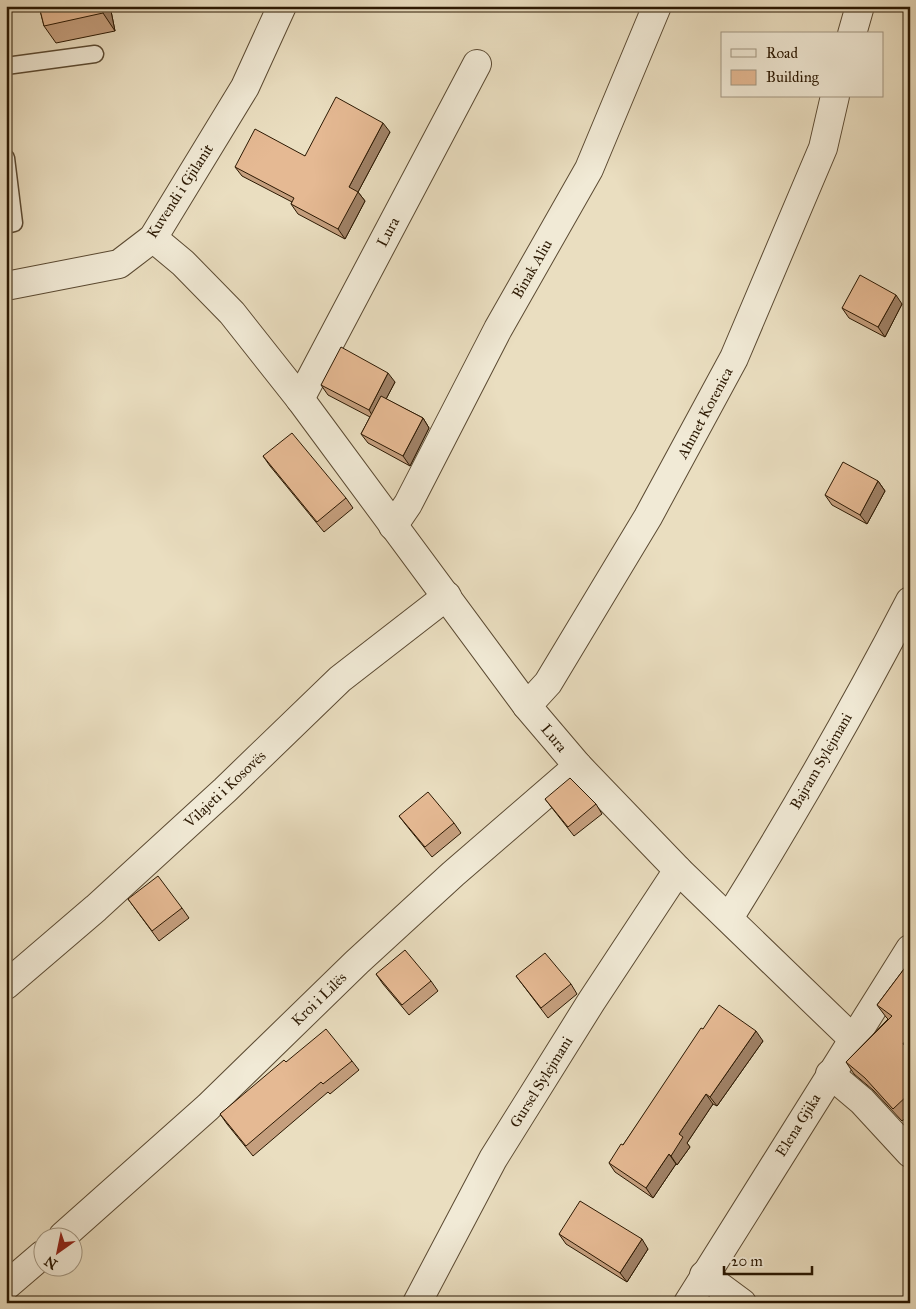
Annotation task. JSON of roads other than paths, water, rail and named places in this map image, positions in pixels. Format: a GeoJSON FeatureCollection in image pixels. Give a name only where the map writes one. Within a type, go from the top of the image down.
{"type":"FeatureCollection","features":[{"type":"Feature","properties":{"kind":"street","name":"Kuvendi i Gjilanit"},"geometry":{"type":"LineString","coordinates":[[6,286],[119,264],[153,238],[246,87],[282,6]]}},
{"type":"Feature","properties":{"kind":"street","name":"Binak Aliu"},"geometry":{"type":"LineString","coordinates":[[393,526],[408,504],[498,329],[589,169],[657,6]]}},
{"type":"Feature","properties":{"kind":"street"},"geometry":{"type":"LineString","coordinates":[[853,32],[860,6]]}},
{"type":"Feature","properties":{"kind":"street","name":"Lura"},"geometry":{"type":"LineString","coordinates":[[300,399],[477,64]]}},
{"type":"Feature","properties":{"kind":"street","name":"Ahmet Korenica"},"geometry":{"type":"LineString","coordinates":[[527,706],[548,682],[648,517],[734,358],[822,148],[835,98]]}},
{"type":"Feature","properties":{"kind":"street","name":"Lura"},"geometry":{"type":"LineString","coordinates":[[153,238],[183,263],[232,313],[300,399],[527,706],[578,766],[678,870],[853,1039]]}},
{"type":"Feature","properties":{"kind":"street","name":"Vilajeti i Kosovës"},"geometry":{"type":"LineString","coordinates":[[6,985],[225,790],[340,679],[447,596]]}},
{"type":"Feature","properties":{"kind":"street","name":"Bajram Sylejmani"},"geometry":{"type":"LineString","coordinates":[[729,918],[820,765],[910,602]]}},
{"type":"Feature","properties":{"kind":"street","name":"Kroi i Lilës"},"geometry":{"type":"LineString","coordinates":[[74,1226],[208,1106],[432,892],[578,766]]}},
{"type":"Feature","properties":{"kind":"street","name":"Gursel Sylejmani"},"geometry":{"type":"LineString","coordinates":[[417,1303],[493,1159],[591,1002],[678,870]]}},
{"type":"Feature","properties":{"kind":"street","name":"Elena Gjika"},"geometry":{"type":"LineString","coordinates":[[688,1303],[910,949]]}},
{"type":"Feature","properties":{"kind":"street"},"geometry":{"type":"LineString","coordinates":[[830,1074],[862,1101],[910,1153]]}},
{"type":"Feature","properties":{"kind":"street"},"geometry":{"type":"LineString","coordinates":[[6,1286],[32,1264]]}},
{"type":"Feature","properties":{"kind":"street"},"geometry":{"type":"LineString","coordinates":[[704,1275],[742,1303]]}},
{"type":"Feature","properties":{"kind":"lane"},"geometry":{"type":"LineString","coordinates":[[6,66],[95,54]]}},
{"type":"Feature","properties":{"kind":"lane"},"geometry":{"type":"LineString","coordinates":[[6,158],[14,223],[6,225]]}}]}
